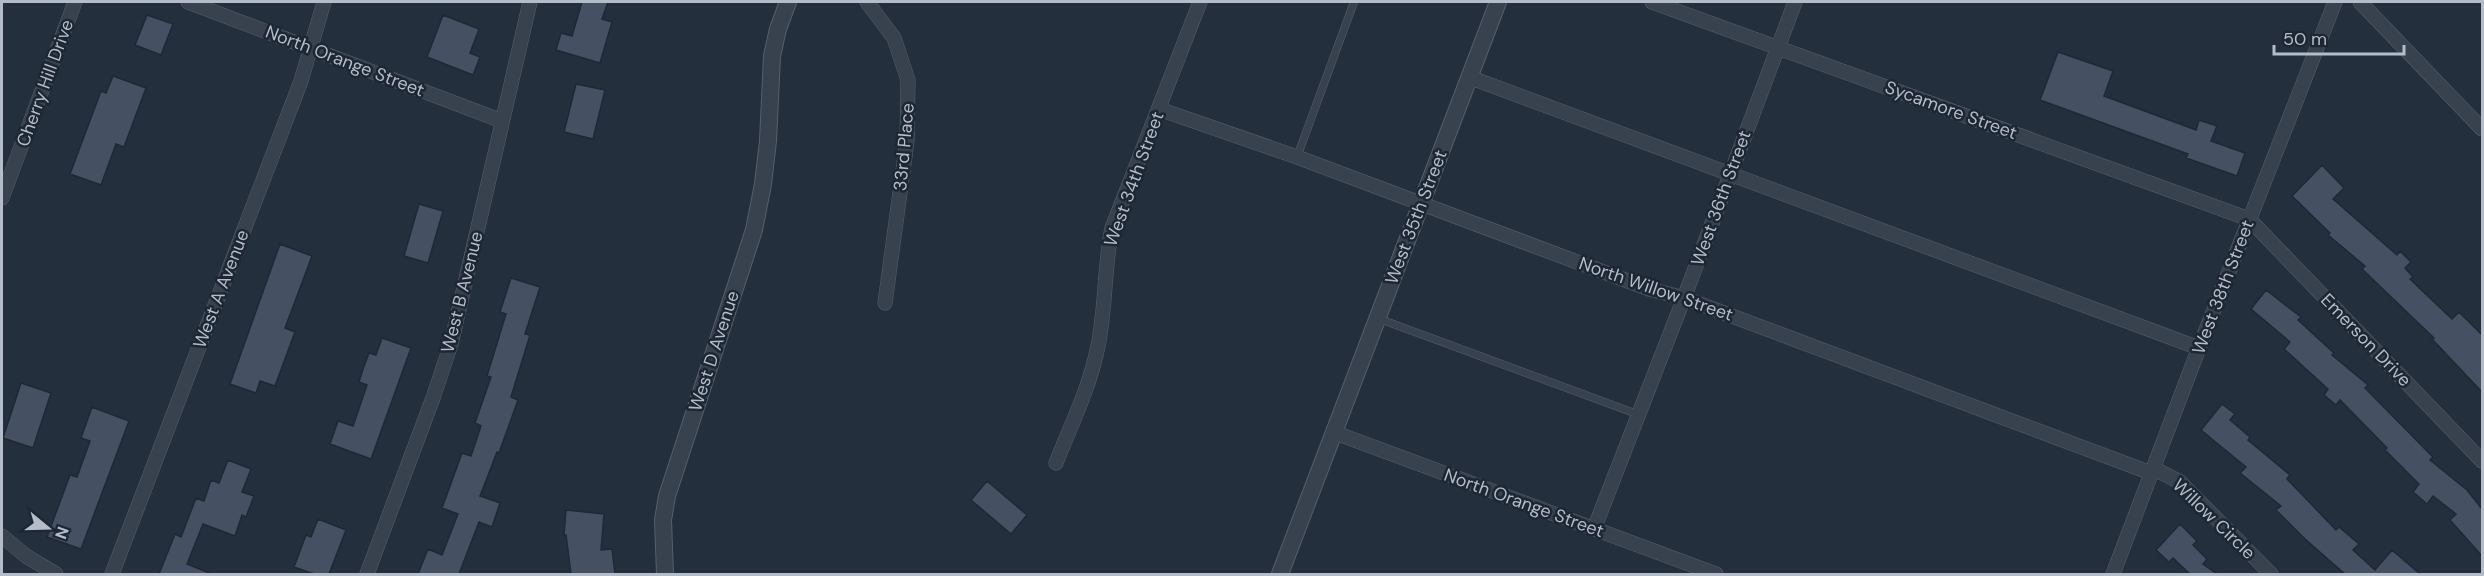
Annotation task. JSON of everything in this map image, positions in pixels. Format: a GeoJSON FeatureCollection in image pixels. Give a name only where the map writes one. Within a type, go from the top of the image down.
{"type":"FeatureCollection","features":[{"type":"Feature","properties":{"kind":"street","name":"Cherry Hill Drive"},"geometry":{"type":"LineString","coordinates":[[2,198],[75,2]]}},
{"type":"Feature","properties":{"kind":"street","name":"North Orange Street"},"geometry":{"type":"LineString","coordinates":[[188,2],[502,121]]}},
{"type":"Feature","properties":{"kind":"street","name":"West A Avenue"},"geometry":{"type":"LineString","coordinates":[[112,574],[297,92],[324,2]]}},
{"type":"Feature","properties":{"kind":"street","name":"West B Avenue"},"geometry":{"type":"LineString","coordinates":[[367,574],[434,398],[451,344],[530,2]]}},
{"type":"Feature","properties":{"kind":"street","name":"West D Avenue"},"geometry":{"type":"LineString","coordinates":[[665,574],[663,531],[667,496],[754,230],[763,184],[772,56],[778,29],[788,2]]}},
{"type":"Feature","properties":{"kind":"street","name":"33rd Place"},"geometry":{"type":"LineString","coordinates":[[867,2],[894,38],[908,80],[907,141],[885,303]]}},
{"type":"Feature","properties":{"kind":"street","name":"West 34th Street"},"geometry":{"type":"LineString","coordinates":[[1056,463],[1088,384],[1098,346],[1107,252],[1112,228],[1200,2]]}},
{"type":"Feature","properties":{"kind":"street","name":"West 35th Street"},"geometry":{"type":"LineString","coordinates":[[1280,574],[1498,2]]}},
{"type":"Feature","properties":{"kind":"street","name":"Sycamore Street"},"geometry":{"type":"LineString","coordinates":[[1652,2],[2249,219]]}},
{"type":"Feature","properties":{"kind":"street","name":"West 36th Street"},"geometry":{"type":"LineString","coordinates":[[1594,529],[1795,2]]}},
{"type":"Feature","properties":{"kind":"street","name":"West 38th Street"},"geometry":{"type":"LineString","coordinates":[[2113,574],[2249,219],[2336,2]]}},
{"type":"Feature","properties":{"kind":"street"},"geometry":{"type":"LineString","coordinates":[[2360,2],[2482,129]]}},
{"type":"Feature","properties":{"kind":"street"},"geometry":{"type":"LineString","coordinates":[[1469,77],[2199,348]]}},
{"type":"Feature","properties":{"kind":"street","name":"North Willow Street"},"geometry":{"type":"LineString","coordinates":[[1159,109],[1297,157],[1649,289],[1684,298],[2152,471]]}},
{"type":"Feature","properties":{"kind":"street","name":"Emerson Drive"},"geometry":{"type":"LineString","coordinates":[[2249,219],[2482,461]]}},
{"type":"Feature","properties":{"kind":"street","name":"North Orange Street"},"geometry":{"type":"LineString","coordinates":[[1333,432],[1716,574]]}},
{"type":"Feature","properties":{"kind":"street","name":"Willow Circle"},"geometry":{"type":"LineString","coordinates":[[2152,471],[2180,482],[2271,574]]}},
{"type":"Feature","properties":{"kind":"street"},"geometry":{"type":"LineString","coordinates":[[2,536],[26,556],[56,574]]}},
{"type":"Feature","properties":{"kind":"lane"},"geometry":{"type":"LineString","coordinates":[[1297,157],[1354,2]]}},
{"type":"Feature","properties":{"kind":"lane"},"geometry":{"type":"LineString","coordinates":[[1377,318],[1638,414]]}},
{"type":"Feature","properties":{"kind":"building"},"geometry":{"type":"Polygon","coordinates":[[[582,2],[608,2],[602,19],[612,22],[600,63],[556,50],[561,33],[572,36],[582,2]]]}},
{"type":"Feature","properties":{"kind":"building"},"geometry":{"type":"Polygon","coordinates":[[[147,15],[173,24],[161,55],[135,45],[147,15]]]}},
{"type":"Feature","properties":{"kind":"building"},"geometry":{"type":"Polygon","coordinates":[[[443,15],[479,29],[470,53],[480,57],[473,75],[427,57],[443,15]]]}},
{"type":"Feature","properties":{"kind":"building"},"geometry":{"type":"Polygon","coordinates":[[[2058,52],[2113,71],[2104,96],[2196,130],[2199,120],[2217,126],[2211,141],[2245,153],[2237,176],[2186,158],[2188,154],[2040,100],[2058,52]]]}},
{"type":"Feature","properties":{"kind":"building"},"geometry":{"type":"Polygon","coordinates":[[[113,76],[146,88],[124,147],[116,144],[101,185],[70,174],[101,91],[106,93],[113,76]]]}},
{"type":"Feature","properties":{"kind":"building"},"geometry":{"type":"Polygon","coordinates":[[[576,84],[605,90],[593,139],[564,132],[576,84]]]}},
{"type":"Feature","properties":{"kind":"building"},"geometry":{"type":"Polygon","coordinates":[[[2322,165],[2344,188],[2333,199],[2397,255],[2400,251],[2411,262],[2405,268],[2413,277],[2410,279],[2452,319],[2459,312],[2482,335],[2482,392],[2432,339],[2434,338],[2362,269],[2365,266],[2328,235],[2330,233],[2292,196],[2322,165]]]}},
{"type":"Feature","properties":{"kind":"building"},"geometry":{"type":"Polygon","coordinates":[[[419,204],[443,211],[428,263],[404,256],[419,204]]]}},
{"type":"Feature","properties":{"kind":"building"},"geometry":{"type":"Polygon","coordinates":[[[280,244],[312,256],[285,328],[295,332],[275,386],[260,381],[256,393],[230,384],[280,244]]]}},
{"type":"Feature","properties":{"kind":"building"},"geometry":{"type":"Polygon","coordinates":[[[511,278],[540,287],[525,334],[530,335],[511,397],[518,400],[499,453],[497,452],[480,496],[500,503],[492,527],[479,522],[459,574],[418,574],[428,549],[442,555],[458,514],[442,508],[462,453],[471,456],[481,426],[475,423],[491,377],[487,376],[506,314],[500,312],[511,278]]]}},
{"type":"Feature","properties":{"kind":"building"},"geometry":{"type":"Polygon","coordinates":[[[2266,290],[2301,317],[2298,320],[2334,353],[2332,355],[2368,385],[2365,388],[2433,457],[2430,460],[2467,490],[2482,509],[2482,556],[2450,520],[2456,514],[2433,496],[2427,504],[2413,492],[2419,484],[2340,400],[2336,405],[2324,395],[2328,389],[2284,349],[2290,342],[2251,309],[2266,290]]]}},
{"type":"Feature","properties":{"kind":"building"},"geometry":{"type":"Polygon","coordinates":[[[382,338],[411,348],[371,459],[330,444],[338,421],[353,426],[367,385],[359,382],[363,369],[369,353],[376,355],[382,338]]]}},
{"type":"Feature","properties":{"kind":"building"},"geometry":{"type":"Polygon","coordinates":[[[21,383],[51,393],[33,448],[3,438],[21,383]]]}},
{"type":"Feature","properties":{"kind":"building"},"geometry":{"type":"Polygon","coordinates":[[[2222,404],[2235,414],[2230,420],[2250,437],[2248,440],[2290,475],[2287,479],[2336,530],[2339,527],[2359,544],[2353,550],[2375,570],[2392,550],[2420,574],[2345,574],[2276,510],[2281,506],[2240,473],[2246,467],[2201,430],[2222,404]]]}},
{"type":"Feature","properties":{"kind":"building"},"geometry":{"type":"Polygon","coordinates":[[[92,407],[129,421],[81,549],[47,537],[70,475],[77,477],[90,441],[81,438],[92,407]]]}},
{"type":"Feature","properties":{"kind":"building"},"geometry":{"type":"Polygon","coordinates":[[[228,460],[251,469],[242,492],[254,496],[246,517],[242,515],[235,536],[203,524],[187,564],[212,574],[159,574],[175,534],[181,537],[196,498],[204,501],[211,480],[219,483],[228,460]]]}},
{"type":"Feature","properties":{"kind":"building"},"geometry":{"type":"Polygon","coordinates":[[[987,481],[1027,515],[1011,534],[971,500],[987,481]]]}},
{"type":"Feature","properties":{"kind":"building"},"geometry":{"type":"Polygon","coordinates":[[[566,510],[604,514],[601,550],[612,549],[615,574],[571,574],[566,535],[564,535],[566,510]]]}},
{"type":"Feature","properties":{"kind":"building"},"geometry":{"type":"Polygon","coordinates":[[[318,519],[346,530],[329,574],[314,574],[294,567],[306,535],[311,537],[318,519]]]}},
{"type":"Feature","properties":{"kind":"building"},"geometry":{"type":"Polygon","coordinates":[[[2180,524],[2197,541],[2193,545],[2207,559],[2203,564],[2217,574],[2190,574],[2173,558],[2169,562],[2156,550],[2180,524]]]}}]}
